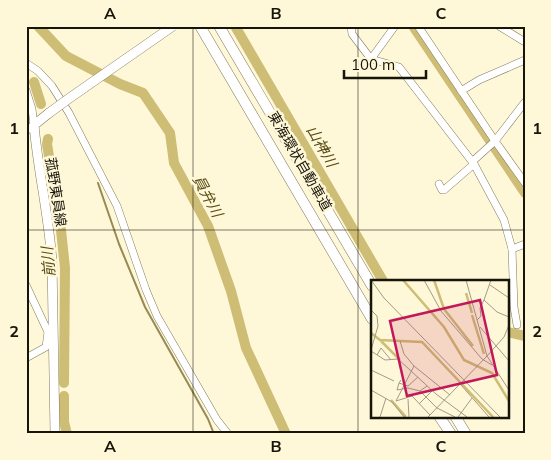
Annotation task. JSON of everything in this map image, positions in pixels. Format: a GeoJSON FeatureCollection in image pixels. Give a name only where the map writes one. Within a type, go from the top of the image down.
{"type":"FeatureCollection","features":[{"type":"Feature","properties":{"kind":"highway"},"geometry":{"type":"LineString","coordinates":[[200,26],[371,317]]}},
{"type":"Feature","properties":{"kind":"highway","name":"東海環状自動車道"},"geometry":{"type":"LineString","coordinates":[[207,26],[284,162],[371,307]]}},
{"type":"Feature","properties":{"kind":"highway"},"geometry":{"type":"LineString","coordinates":[[219,26],[371,284]]}},
{"type":"Feature","properties":{"kind":"highway"},"geometry":{"type":"LineString","coordinates":[[435,418],[445,434]]}},
{"type":"Feature","properties":{"kind":"highway"},"geometry":{"type":"LineString","coordinates":[[440,418],[451,434]]}},
{"type":"Feature","properties":{"kind":"highway"},"geometry":{"type":"LineString","coordinates":[[456,418],[466,434]]}},
{"type":"Feature","properties":{"kind":"main road"},"geometry":{"type":"LineString","coordinates":[[34,125],[173,26]]}},
{"type":"Feature","properties":{"kind":"main road","name":"菰野東員線"},"geometry":{"type":"LineString","coordinates":[[34,125],[51,250],[54,434]]}},
{"type":"Feature","properties":{"kind":"street"},"geometry":{"type":"LineString","coordinates":[[350,26],[352,34],[371,59],[399,67],[473,163],[504,220],[512,249],[514,307],[517,325]]}},
{"type":"Feature","properties":{"kind":"street"},"geometry":{"type":"LineString","coordinates":[[371,59],[395,26]]}},
{"type":"Feature","properties":{"kind":"street"},"geometry":{"type":"LineString","coordinates":[[427,26],[419,28],[461,91],[492,144],[525,183]]}},
{"type":"Feature","properties":{"kind":"street"},"geometry":{"type":"LineString","coordinates":[[499,26],[525,42]]}},
{"type":"Feature","properties":{"kind":"street"},"geometry":{"type":"LineString","coordinates":[[461,91],[479,80],[525,60]]}},
{"type":"Feature","properties":{"kind":"street"},"geometry":{"type":"LineString","coordinates":[[26,63],[38,71],[52,86],[69,113],[117,206],[157,316],[217,420],[228,434]]}},
{"type":"Feature","properties":{"kind":"street"},"geometry":{"type":"LineString","coordinates":[[26,90],[32,109],[34,125],[26,131]]}},
{"type":"Feature","properties":{"kind":"street"},"geometry":{"type":"LineString","coordinates":[[439,184],[442,190],[444,190],[473,163],[492,144],[525,102]]}},
{"type":"Feature","properties":{"kind":"street"},"geometry":{"type":"LineString","coordinates":[[512,249],[525,244]]}},
{"type":"Feature","properties":{"kind":"street"},"geometry":{"type":"LineString","coordinates":[[26,285],[51,332],[46,347],[26,358]]}},
{"type":"Feature","properties":{"kind":"waterway","name":"員弁川"},"geometry":{"type":"LineString","coordinates":[[38,26],[66,56],[120,84],[143,93],[170,133],[174,163],[208,226],[231,291],[246,348],[286,434]]}},
{"type":"Feature","properties":{"kind":"waterway","name":"山神川"},"geometry":{"type":"LineString","coordinates":[[235,26],[382,280]]}},
{"type":"Feature","properties":{"kind":"waterway","name":"山神川"},"geometry":{"type":"LineString","coordinates":[[413,26],[525,193]]}},
{"type":"Feature","properties":{"kind":"waterway","name":"前川"},"geometry":{"type":"LineString","coordinates":[[34,82],[41,104]]}},
{"type":"Feature","properties":{"kind":"waterway","name":"前川"},"geometry":{"type":"LineString","coordinates":[[48,139],[47,144],[61,230],[65,268],[64,383]]}},
{"type":"Feature","properties":{"kind":"waterway"},"geometry":{"type":"LineString","coordinates":[[98,183],[119,244],[145,307],[208,419],[214,434]]}},
{"type":"Feature","properties":{"kind":"waterway","name":"山神川"},"geometry":{"type":"LineString","coordinates":[[508,332],[525,336]]}},
{"type":"Feature","properties":{"kind":"waterway","name":"前川"},"geometry":{"type":"LineString","coordinates":[[64,396],[64,422],[67,434]]}}]}
